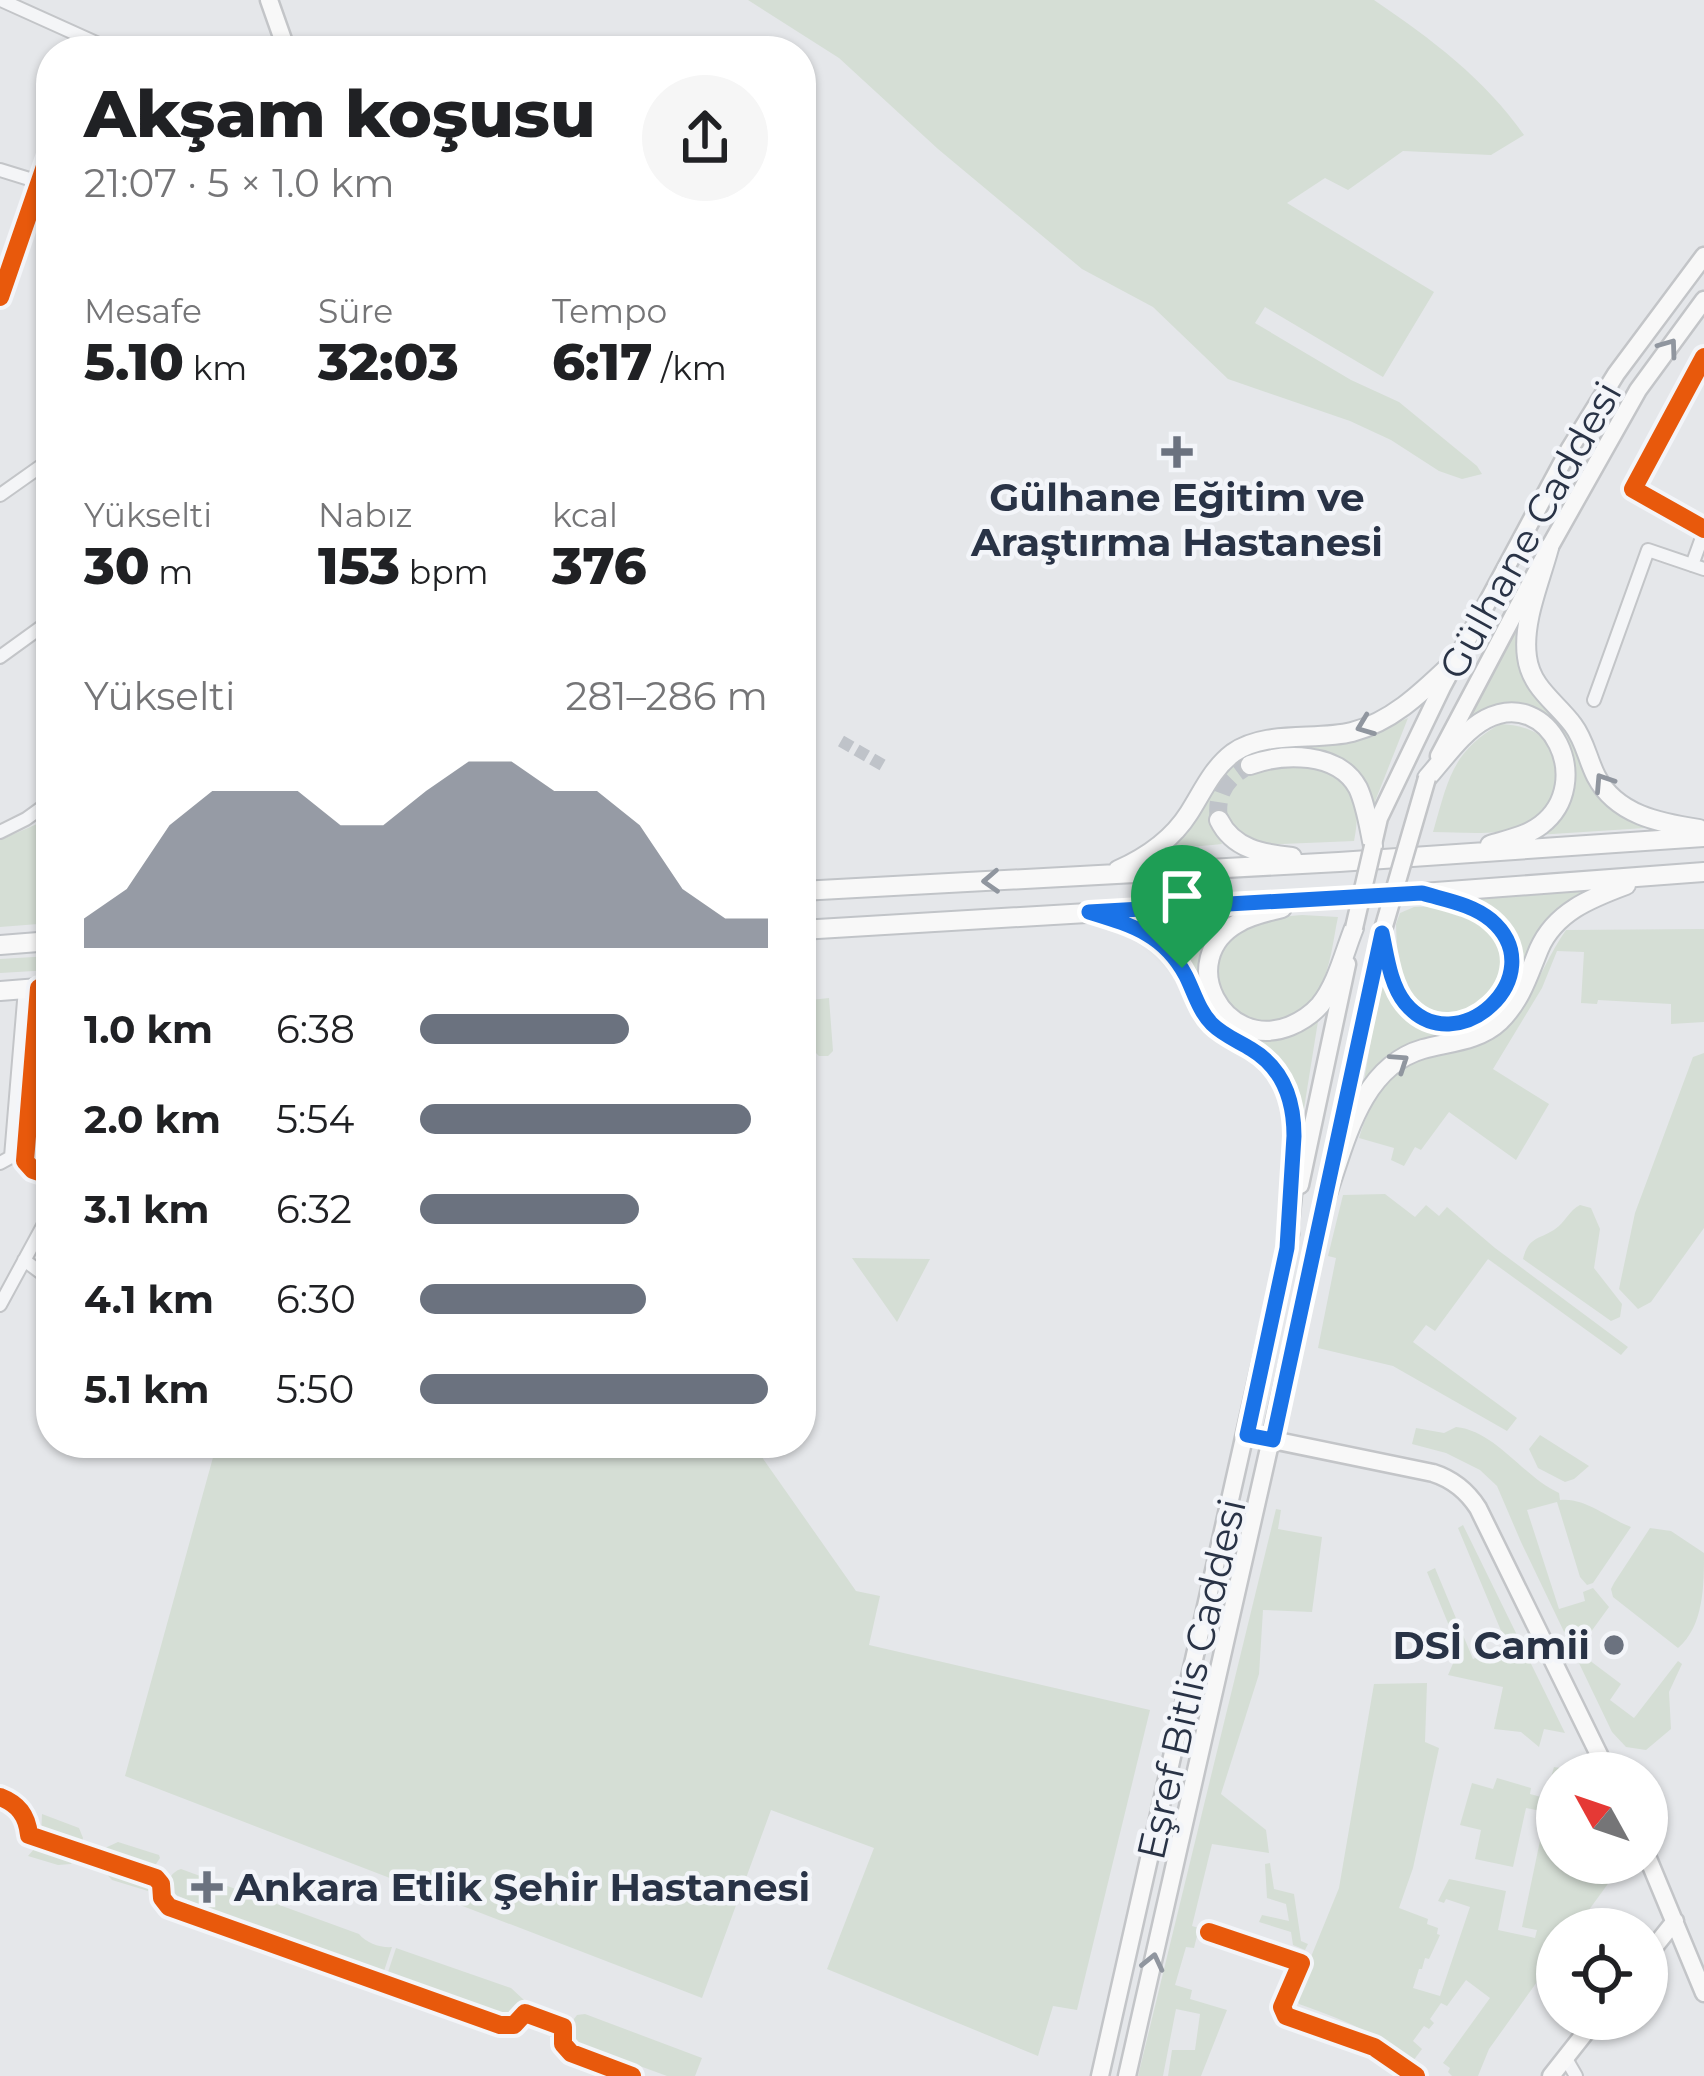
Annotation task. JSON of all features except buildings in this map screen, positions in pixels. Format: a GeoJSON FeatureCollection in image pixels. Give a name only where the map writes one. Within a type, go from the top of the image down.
{"type":"FeatureCollection","features":[{"type":"Feature","properties":{"kind":"main road"},"geometry":{"type":"LineString","coordinates":[[269,0],[282,36]]}},
{"type":"Feature","properties":{"kind":"main road","name":"Gülhane Caddesi"},"geometry":{"type":"LineString","coordinates":[[1372,815],[1591,414],[1704,256]]}},
{"type":"Feature","properties":{"kind":"main road","name":"Gülhane Caddesi"},"geometry":{"type":"LineString","coordinates":[[1382,933],[1427,778],[1638,390],[1704,300]]}},
{"type":"Feature","properties":{"kind":"main road"},"geometry":{"type":"LineString","coordinates":[[1549,548],[1531,615],[1526,649],[1529,671],[1543,694],[1570,720],[1597,778],[1613,797],[1633,812],[1704,833]]}},
{"type":"Feature","properties":{"kind":"main road"},"geometry":{"type":"LineString","coordinates":[[1108,875],[1164,842],[1189,814],[1209,778],[1237,750],[1369,727],[1406,704],[1458,658]]}},
{"type":"Feature","properties":{"kind":"main road"},"geometry":{"type":"LineString","coordinates":[[1427,778],[1486,719],[1507,713],[1524,715],[1551,730],[1564,754],[1565,788],[1558,806],[1542,824],[1462,854]]}},
{"type":"Feature","properties":{"kind":"main road"},"geometry":{"type":"LineString","coordinates":[[1250,765],[1292,757],[1339,769],[1353,782],[1372,815],[1373,846]]}},
{"type":"Feature","properties":{"kind":"main road"},"geometry":{"type":"LineString","coordinates":[[1219,820],[1235,842],[1256,851],[1339,862]]}},
{"type":"Feature","properties":{"kind":"main road"},"geometry":{"type":"LineString","coordinates":[[816,890],[1339,862],[1704,833]]}},
{"type":"Feature","properties":{"kind":"main road","name":"Eşref Bitlis Caddesi"},"geometry":{"type":"LineString","coordinates":[[1100,2076],[1247,1435],[1373,846]]}},
{"type":"Feature","properties":{"kind":"main road"},"geometry":{"type":"LineString","coordinates":[[816,929],[1704,872]]}},
{"type":"Feature","properties":{"kind":"main road"},"geometry":{"type":"LineString","coordinates":[[1326,1198],[1357,1110],[1378,1078],[1416,1051],[1471,1039],[1494,1026],[1524,989],[1540,945],[1562,916],[1649,877]]}},
{"type":"Feature","properties":{"kind":"main road"},"geometry":{"type":"LineString","coordinates":[[1382,933],[1397,990],[1423,1018],[1442,1024],[1465,1021],[1483,1015],[1498,1000],[1509,982],[1512,957],[1505,938],[1472,908],[1422,893]]}},
{"type":"Feature","properties":{"kind":"main road"},"geometry":{"type":"LineString","coordinates":[[1321,898],[1232,926],[1217,942],[1209,985],[1230,1018],[1266,1032],[1308,1016],[1324,999],[1354,928]]}},
{"type":"Feature","properties":{"kind":"main road"},"geometry":{"type":"LineString","coordinates":[[1089,912],[1138,929],[1167,946],[1213,1025],[1263,1056],[1279,1074],[1294,1119],[1287,1248]]}},
{"type":"Feature","properties":{"kind":"main road","name":"Eşref Bitlis Caddesi"},"geometry":{"type":"LineString","coordinates":[[1127,2076],[1273,1440],[1382,933]]}},
{"type":"Feature","properties":{"kind":"main road"},"geometry":{"type":"LineString","coordinates":[[0,945],[36,942]]}},
{"type":"Feature","properties":{"kind":"main road"},"geometry":{"type":"LineString","coordinates":[[0,991],[36,988]]}},
{"type":"Feature","properties":{"kind":"main road"},"geometry":{"type":"LineString","coordinates":[[1247,1435],[1429,1472],[1467,1494],[1598,1752]]}},
{"type":"Feature","properties":{"kind":"main road"},"geometry":{"type":"LineString","coordinates":[[1659,1884],[1704,1993]]}},
{"type":"Feature","properties":{"kind":"main road"},"geometry":{"type":"LineString","coordinates":[[1668,1930],[1675,1921]]}},
{"type":"Feature","properties":{"kind":"main road"},"geometry":{"type":"LineString","coordinates":[[1551,2076],[1579,2040]]}},
{"type":"Feature","properties":{"kind":"street"},"geometry":{"type":"LineString","coordinates":[[1,0],[69,36]]}},
{"type":"Feature","properties":{"kind":"street"},"geometry":{"type":"LineString","coordinates":[[0,170],[36,181]]}},
{"type":"Feature","properties":{"kind":"street"},"geometry":{"type":"LineString","coordinates":[[0,297],[36,191]]}},
{"type":"Feature","properties":{"kind":"street"},"geometry":{"type":"LineString","coordinates":[[1594,700],[1648,550],[1698,567],[1704,530],[1633,490],[1704,357]]}},
{"type":"Feature","properties":{"kind":"street"},"geometry":{"type":"LineString","coordinates":[[0,495],[36,470]]}},
{"type":"Feature","properties":{"kind":"street"},"geometry":{"type":"LineString","coordinates":[[0,657],[36,631]]}},
{"type":"Feature","properties":{"kind":"street"},"geometry":{"type":"LineString","coordinates":[[0,832],[36,812]]}},
{"type":"Feature","properties":{"kind":"street"},"geometry":{"type":"LineString","coordinates":[[0,1163],[11,1157],[36,1001]]}},
{"type":"Feature","properties":{"kind":"street"},"geometry":{"type":"LineString","coordinates":[[36,1011],[25,1162],[36,1171]]}},
{"type":"Feature","properties":{"kind":"street"},"geometry":{"type":"LineString","coordinates":[[0,1304],[36,1238]]}},
{"type":"Feature","properties":{"kind":"street"},"geometry":{"type":"LineString","coordinates":[[24,1260],[36,1269]]}},
{"type":"Feature","properties":{"kind":"street"},"geometry":{"type":"LineString","coordinates":[[1209,1932],[1300,1963],[1282,2007],[1286,2016],[1374,2048],[1416,2076]]}},
{"type":"Feature","properties":{"kind":"street"},"geometry":{"type":"LineString","coordinates":[[1565,2057],[1576,2076]]}},
{"type":"Feature","properties":{"kind":"shaded area"},"geometry":{"type":"Polygon","coordinates":[[[748,0],[1374,0],[1455,61],[1524,135],[1491,155],[1403,151],[1348,190],[1325,178],[1287,203],[1434,292],[1383,377],[1265,307],[1255,323],[1351,380],[1399,402],[1482,474],[1462,479],[1439,471],[1350,421],[1228,379],[1153,307],[1082,269],[938,149],[839,58],[816,43],[816,36],[804,36],[748,0]]]}},
{"type":"Feature","properties":{"kind":"shaded area"},"geometry":{"type":"Polygon","coordinates":[[[1532,595],[1519,646],[1529,690],[1570,733],[1612,807],[1645,828],[1537,835],[1568,802],[1574,783],[1573,753],[1562,736],[1490,711],[1466,720],[1532,595]]]}},
{"type":"Feature","properties":{"kind":"shaded area"},"geometry":{"type":"Polygon","coordinates":[[[1408,718],[1372,809],[1350,770],[1273,763],[1333,770],[1354,802],[1354,841],[1258,845],[1217,833],[1222,844],[1171,849],[1229,765],[1252,752],[1354,741],[1408,718]]]}},
{"type":"Feature","properties":{"kind":"shaded area"},"geometry":{"type":"Polygon","coordinates":[[[1500,724],[1536,733],[1555,755],[1556,784],[1543,811],[1507,830],[1433,832],[1461,757],[1500,724]]]}},
{"type":"Feature","properties":{"kind":"shaded area"},"geometry":{"type":"Polygon","coordinates":[[[36,824],[36,924],[0,927],[0,840],[36,824]]]}},
{"type":"Feature","properties":{"kind":"shaded area"},"geometry":{"type":"Polygon","coordinates":[[[1588,890],[1547,920],[1516,988],[1491,1019],[1364,1081],[1383,969],[1403,1006],[1471,1024],[1517,955],[1462,896],[1588,890]]]}},
{"type":"Feature","properties":{"kind":"shaded area"},"geometry":{"type":"Polygon","coordinates":[[[1441,906],[1479,920],[1504,956],[1500,983],[1462,1018],[1422,1012],[1398,978],[1396,924],[1400,913],[1441,906]]]}},
{"type":"Feature","properties":{"kind":"shaded area"},"geometry":{"type":"Polygon","coordinates":[[[1236,915],[1215,935],[1203,962],[1242,1032],[1319,1015],[1302,1121],[1296,1091],[1284,1068],[1269,1052],[1215,1018],[1180,950],[1147,926],[1236,915]]]}},
{"type":"Feature","properties":{"kind":"shaded area"},"geometry":{"type":"Polygon","coordinates":[[[1302,915],[1338,917],[1319,989],[1294,1017],[1267,1024],[1242,1015],[1224,996],[1217,971],[1224,946],[1251,925],[1302,915]]]}},
{"type":"Feature","properties":{"kind":"shaded area"},"geometry":{"type":"Polygon","coordinates":[[[1704,929],[1704,1022],[1671,1024],[1671,1004],[1581,1003],[1584,952],[1557,951],[1542,988],[1493,1069],[1549,1104],[1516,1160],[1449,1112],[1421,1150],[1415,1147],[1404,1166],[1391,1160],[1394,1148],[1359,1138],[1386,1084],[1408,1065],[1479,1045],[1505,1028],[1566,930],[1704,929]]]}},
{"type":"Feature","properties":{"kind":"shaded area"},"geometry":{"type":"Polygon","coordinates":[[[36,957],[36,971],[0,973],[0,959],[36,957]]]}},
{"type":"Feature","properties":{"kind":"shaded area"},"geometry":{"type":"Polygon","coordinates":[[[829,998],[833,1051],[828,1056],[816,1053],[816,999],[829,998]]]}},
{"type":"Feature","properties":{"kind":"shaded area"},"geometry":{"type":"Polygon","coordinates":[[[1704,1053],[1704,1228],[1651,1302],[1638,1309],[1619,1289],[1635,1213],[1693,1057],[1704,1053]]]}},
{"type":"Feature","properties":{"kind":"shaded area"},"geometry":{"type":"Polygon","coordinates":[[[1385,1194],[1415,1217],[1426,1205],[1439,1216],[1447,1207],[1628,1347],[1621,1355],[1488,1259],[1435,1331],[1426,1325],[1413,1342],[1517,1418],[1507,1431],[1393,1366],[1318,1348],[1336,1258],[1328,1256],[1343,1195],[1385,1194]]]}},
{"type":"Feature","properties":{"kind":"shaded area"},"geometry":{"type":"Polygon","coordinates":[[[1580,1205],[1591,1208],[1600,1229],[1594,1268],[1622,1304],[1620,1317],[1611,1321],[1523,1259],[1533,1241],[1559,1226],[1580,1205]]]}},
{"type":"Feature","properties":{"kind":"shaded area"},"geometry":{"type":"Polygon","coordinates":[[[852,1258],[930,1259],[897,1322],[852,1258]]]}},
{"type":"Feature","properties":{"kind":"shaded area"},"geometry":{"type":"Polygon","coordinates":[[[1456,1427],[1496,1445],[1559,1493],[1560,1500],[1587,1505],[1631,1527],[1587,1585],[1580,1577],[1557,1502],[1527,1510],[1559,1609],[1585,1601],[1583,1592],[1593,1588],[1609,1607],[1577,1651],[1621,1684],[1610,1700],[1634,1718],[1678,1661],[1682,1664],[1669,1692],[1671,1729],[1646,1750],[1626,1747],[1612,1732],[1497,1486],[1480,1470],[1446,1453],[1412,1444],[1416,1428],[1444,1433],[1456,1427]]]}},
{"type":"Feature","properties":{"kind":"shaded area"},"geometry":{"type":"Polygon","coordinates":[[[1540,1435],[1589,1466],[1565,1482],[1538,1468],[1529,1449],[1540,1435]]]}},
{"type":"Feature","properties":{"kind":"shaded area"},"geometry":{"type":"Polygon","coordinates":[[[213,1458],[763,1458],[856,1591],[880,1596],[869,1645],[1150,1710],[1077,2010],[1053,2006],[1038,2056],[827,1969],[874,1848],[771,1810],[702,1998],[125,1776],[213,1458]]]}},
{"type":"Feature","properties":{"kind":"shaded area"},"geometry":{"type":"Polygon","coordinates":[[[1276,1509],[1281,1510],[1278,1529],[1322,1537],[1312,1612],[1263,1610],[1259,1674],[1221,1794],[1266,1830],[1269,1853],[1212,1844],[1192,1926],[1199,1928],[1194,1948],[1186,1947],[1175,1985],[1192,1990],[1190,1999],[1227,2010],[1201,2076],[1168,2076],[1172,2050],[1195,2050],[1200,2014],[1176,2009],[1163,2076],[1138,2076],[1276,1509]]]}},
{"type":"Feature","properties":{"kind":"shaded area"},"geometry":{"type":"Polygon","coordinates":[[[1463,1525],[1565,1733],[1544,1729],[1539,1747],[1521,1732],[1494,1729],[1503,1687],[1448,1675],[1459,1650],[1427,1572],[1435,1568],[1473,1659],[1507,1645],[1458,1528],[1463,1525]]]}},
{"type":"Feature","properties":{"kind":"shaded area"},"geometry":{"type":"Polygon","coordinates":[[[1650,1528],[1671,1531],[1704,1553],[1698,1617],[1678,1648],[1613,1597],[1611,1589],[1650,1528]]]}},
{"type":"Feature","properties":{"kind":"shaded area"},"geometry":{"type":"Polygon","coordinates":[[[1427,1683],[1425,1742],[1439,1748],[1413,1868],[1399,1908],[1428,1919],[1427,1924],[1438,1928],[1440,1935],[1413,1988],[1440,1996],[1470,1907],[1438,1901],[1449,1879],[1506,1891],[1498,1930],[1535,1938],[1536,1934],[1536,1983],[1489,2049],[1478,2076],[1452,2076],[1443,2063],[1490,1998],[1466,1980],[1447,2006],[1441,2003],[1429,2029],[1424,2026],[1413,2041],[1422,2049],[1413,2061],[1358,2028],[1299,2004],[1295,1996],[1339,1888],[1374,1684],[1427,1683]]]}},
{"type":"Feature","properties":{"kind":"shaded area"},"geometry":{"type":"Polygon","coordinates":[[[1497,1778],[1531,1788],[1530,1794],[1536,1796],[1536,1810],[1526,1808],[1513,1867],[1475,1859],[1481,1830],[1460,1825],[1472,1783],[1493,1789],[1497,1778]]]}},
{"type":"Feature","properties":{"kind":"shaded area"},"geometry":{"type":"Polygon","coordinates":[[[42,1814],[79,1828],[80,1850],[41,1836],[42,1814]]]}},
{"type":"Feature","properties":{"kind":"shaded area"},"geometry":{"type":"Polygon","coordinates":[[[41,1841],[78,1854],[71,1864],[58,1865],[28,1856],[41,1841]]]}},
{"type":"Feature","properties":{"kind":"shaded area"},"geometry":{"type":"Polygon","coordinates":[[[118,1842],[160,1858],[150,1873],[102,1856],[105,1848],[118,1842]]]}},
{"type":"Feature","properties":{"kind":"shaded area"},"geometry":{"type":"Polygon","coordinates":[[[1536,1860],[1536,1884],[1608,1884],[1590,1908],[1536,1908],[1536,1930],[1522,1927],[1536,1860]]]}},
{"type":"Feature","properties":{"kind":"shaded area"},"geometry":{"type":"Polygon","coordinates":[[[101,1861],[149,1878],[148,1891],[112,1880],[101,1861]]]}},
{"type":"Feature","properties":{"kind":"shaded area"},"geometry":{"type":"Polygon","coordinates":[[[1270,1863],[1274,1889],[1294,1894],[1301,1941],[1308,1944],[1305,1950],[1293,1945],[1291,1932],[1259,1922],[1262,1915],[1289,1921],[1286,1904],[1267,1898],[1265,1864],[1270,1863]]]}},
{"type":"Feature","properties":{"kind":"shaded area"},"geometry":{"type":"Polygon","coordinates":[[[181,1869],[392,1947],[383,1974],[198,1910],[200,1905],[176,1895],[173,1900],[168,1882],[181,1869]]]}},
{"type":"Feature","properties":{"kind":"shaded area"},"geometry":{"type":"Polygon","coordinates":[[[396,1948],[511,1988],[524,2000],[523,2009],[511,2020],[503,2020],[386,1978],[396,1948]]]}},
{"type":"Feature","properties":{"kind":"shaded area"},"geometry":{"type":"Polygon","coordinates":[[[577,2015],[702,2058],[695,2076],[667,2076],[577,2043],[570,2036],[570,2024],[577,2015]]]}},
{"type":"Feature","properties":{"kind":"tunnel"},"geometry":{"type":"LineString","coordinates":[[841,741],[886,767]]}},
{"type":"Feature","properties":{"kind":"tunnel"},"geometry":{"type":"LineString","coordinates":[[1219,820],[1224,787],[1250,765]]}},
{"type":"Feature","properties":{"kind":"cycle path"},"geometry":{"type":"LineString","coordinates":[[0,297],[36,193]]}},
{"type":"Feature","properties":{"kind":"cycle path"},"geometry":{"type":"LineString","coordinates":[[1704,357],[1633,489],[1704,529]]}},
{"type":"Feature","properties":{"kind":"cycle path"},"geometry":{"type":"LineString","coordinates":[[36,1025],[25,1161],[36,1171]]}},
{"type":"Feature","properties":{"kind":"cycle path"},"geometry":{"type":"LineString","coordinates":[[0,1797],[20,1811],[29,1835],[156,1878],[169,1907],[500,2025],[514,2025],[525,2013],[563,2027],[563,2044],[571,2053],[632,2076]]}},
{"type":"Feature","properties":{"kind":"cycle path"},"geometry":{"type":"LineString","coordinates":[[1209,1932],[1301,1963],[1282,2007],[1286,2016],[1374,2047],[1416,2076]]}},
{"type":"Feature","properties":{"kind":"place","name":"Gülhane Eğitim ve Araştırma Hastanesi"},"geometry":{"type":"Point","coordinates":[1177,452]}},
{"type":"Feature","properties":{"kind":"place","name":"DSİ Camii"},"geometry":{"type":"Point","coordinates":[1614,1645]}},
{"type":"Feature","properties":{"kind":"place","name":"Ankara Etlik Şehir Hastanesi"},"geometry":{"type":"Point","coordinates":[207,1887]}},
{"type":"Feature","properties":{"kind":"route"},"geometry":{"type":"LineString","coordinates":[[1422,893],[1472,908],[1491,921],[1512,957],[1509,982],[1483,1015],[1442,1024],[1423,1018],[1401,998],[1382,933],[1273,1440],[1247,1435],[1287,1248],[1293,1112],[1279,1074],[1263,1056],[1213,1025],[1182,968],[1156,939],[1089,912],[1422,893]]}}]}
